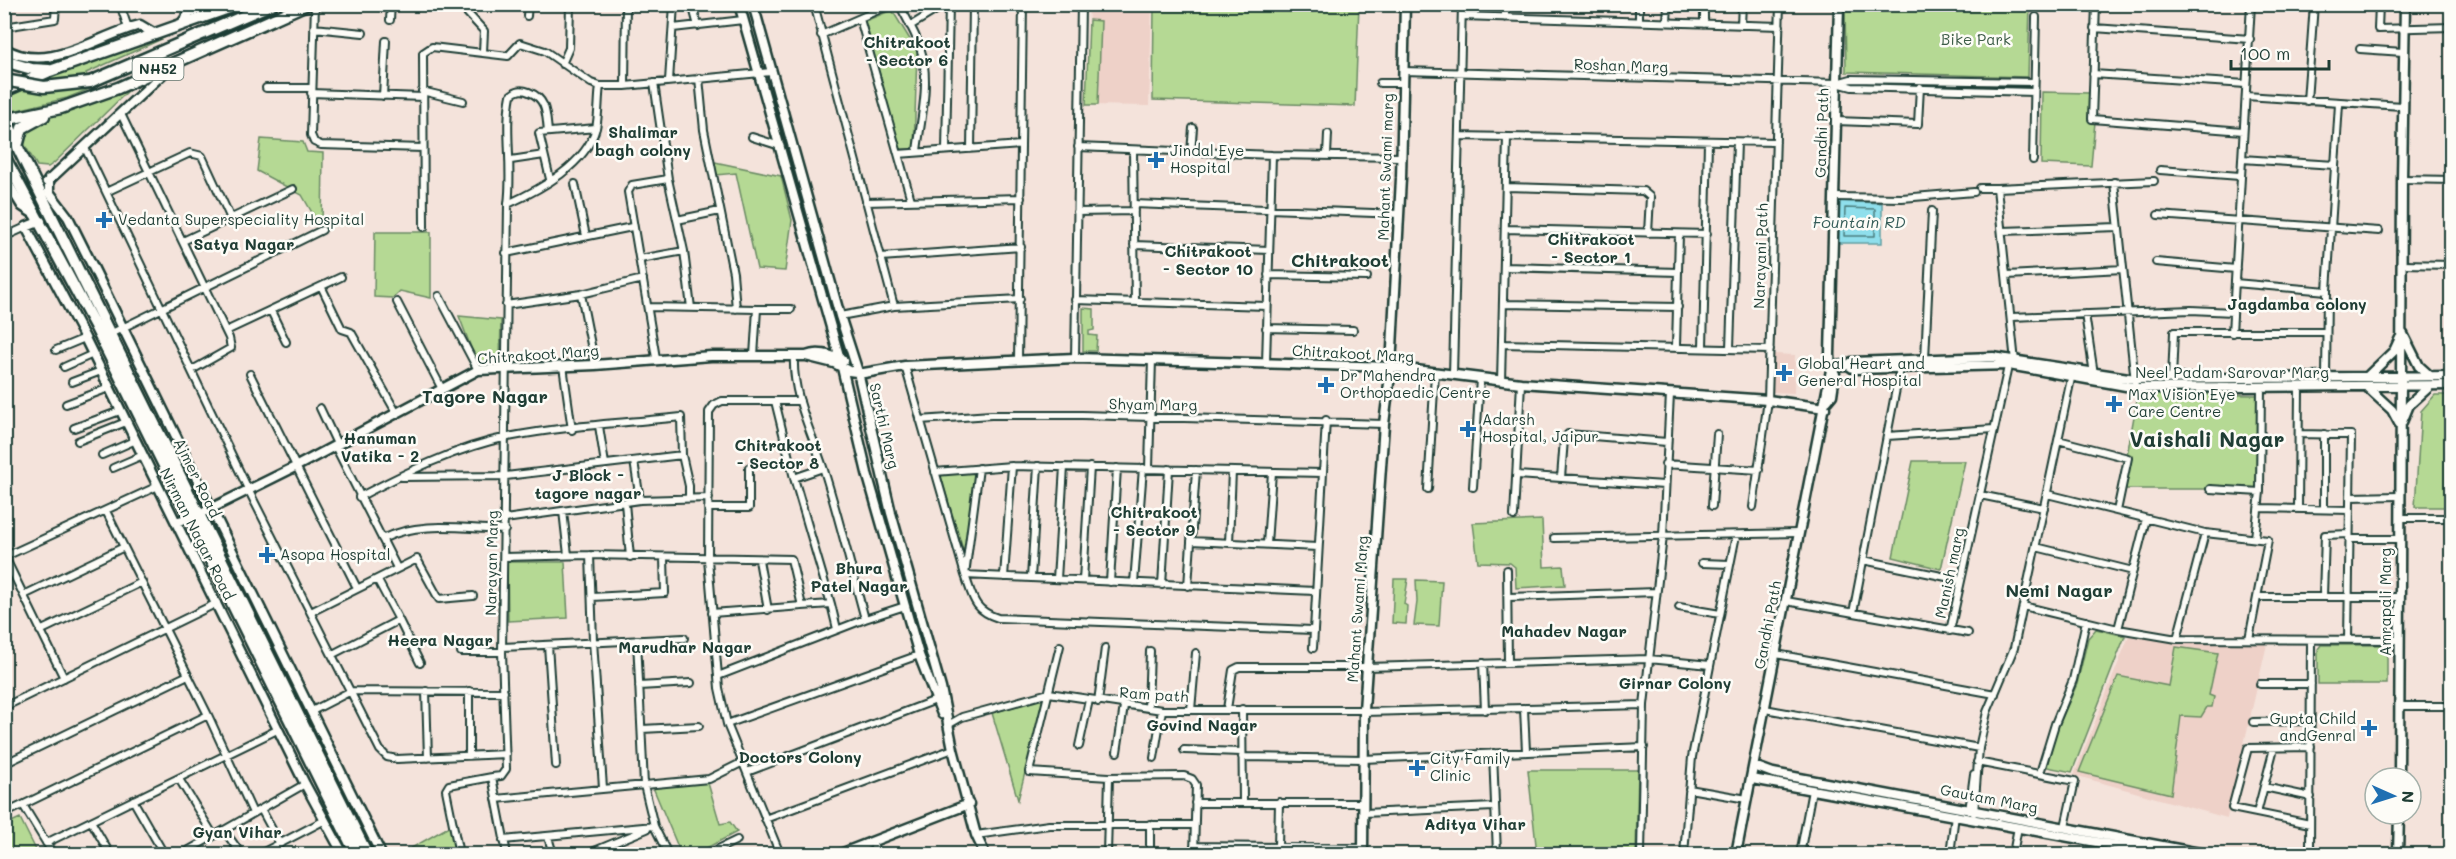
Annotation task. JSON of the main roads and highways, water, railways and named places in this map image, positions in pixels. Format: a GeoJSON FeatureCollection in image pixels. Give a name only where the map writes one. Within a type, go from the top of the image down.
{"type":"FeatureCollection","features":[{"type":"Feature","properties":{"kind":"highway"},"geometry":{"type":"LineString","coordinates":[[4,91],[50,70],[240,4]]}},
{"type":"Feature","properties":{"kind":"highway"},"geometry":{"type":"LineString","coordinates":[[4,80],[44,87],[90,82],[272,4]]}},
{"type":"Feature","properties":{"kind":"highway","name":"NH52"},"geometry":{"type":"LineString","coordinates":[[6,117],[61,108],[118,88],[178,59],[307,4]]}},
{"type":"Feature","properties":{"kind":"highway"},"geometry":{"type":"LineString","coordinates":[[4,61],[32,69],[50,70]]}},
{"type":"Feature","properties":{"kind":"highway"},"geometry":{"type":"LineString","coordinates":[[19,150],[18,137],[22,129],[61,108]]}},
{"type":"Feature","properties":{"kind":"highway","name":"Ajmer Road"},"geometry":{"type":"LineString","coordinates":[[6,117],[19,150],[110,334],[356,855]]}},
{"type":"Feature","properties":{"kind":"highway","name":"Ajmer Road"},"geometry":{"type":"LineString","coordinates":[[4,156],[39,218],[171,480],[194,516],[368,855]]}},
{"type":"Feature","properties":{"kind":"water","name":"Fountain RD"},"geometry":{"type":"Polygon","coordinates":[[[1839,201],[1882,203],[1882,243],[1837,243],[1839,201]]]}},
{"type":"Feature","properties":{"kind":"place","name":"Jindal Eye Hospital"},"geometry":{"type":"Point","coordinates":[1156,160]}},
{"type":"Feature","properties":{"kind":"place","name":"Vedanta Superspeciality Hospital"},"geometry":{"type":"Point","coordinates":[104,220]}},
{"type":"Feature","properties":{"kind":"place","name":"Global Heart and General Hospital"},"geometry":{"type":"Point","coordinates":[1784,373]}},
{"type":"Feature","properties":{"kind":"place","name":"Dr Mahendra Orthopaedic Centre"},"geometry":{"type":"Point","coordinates":[1326,385]}},
{"type":"Feature","properties":{"kind":"place","name":"Max Vision Eye Care Centre"},"geometry":{"type":"Point","coordinates":[2114,404]}},
{"type":"Feature","properties":{"kind":"place","name":"Adarsh Hospital, Jaipur"},"geometry":{"type":"Point","coordinates":[1468,429]}},
{"type":"Feature","properties":{"kind":"place","name":"Asopa Hospital"},"geometry":{"type":"Point","coordinates":[267,555]}},
{"type":"Feature","properties":{"kind":"place","name":"Gupta Child andGenral"},"geometry":{"type":"Point","coordinates":[2369,728]}},
{"type":"Feature","properties":{"kind":"place","name":"City Family Clinic"},"geometry":{"type":"Point","coordinates":[1417,768]}},
{"type":"Feature","properties":{"kind":"district","name":"Chitrakoot - Sector 6"},"geometry":{"type":"Point","coordinates":[907,51]}},
{"type":"Feature","properties":{"kind":"district","name":"Shalimar bagh colony"},"geometry":{"type":"Point","coordinates":[643,141]}},
{"type":"Feature","properties":{"kind":"district","name":"Satya Nagar"},"geometry":{"type":"Point","coordinates":[244,244]}},
{"type":"Feature","properties":{"kind":"district","name":"Chitrakoot - Sector 1"},"geometry":{"type":"Point","coordinates":[1591,248]}},
{"type":"Feature","properties":{"kind":"district","name":"Chitrakoot - Sector 10"},"geometry":{"type":"Point","coordinates":[1208,260]}},
{"type":"Feature","properties":{"kind":"district","name":"Chitrakoot"},"geometry":{"type":"Point","coordinates":[1340,261]}},
{"type":"Feature","properties":{"kind":"district","name":"Jagdamba colony"},"geometry":{"type":"Point","coordinates":[2297,304]}},
{"type":"Feature","properties":{"kind":"district","name":"Tagore Nagar"},"geometry":{"type":"Point","coordinates":[485,397]}},
{"type":"Feature","properties":{"kind":"district","name":"Vaishali Nagar"},"geometry":{"type":"Point","coordinates":[2207,440]}},
{"type":"Feature","properties":{"kind":"district","name":"Hanuman Vatika - 2"},"geometry":{"type":"Point","coordinates":[380,447]}},
{"type":"Feature","properties":{"kind":"district","name":"Chitrakoot - Sector 8"},"geometry":{"type":"Point","coordinates":[778,454]}},
{"type":"Feature","properties":{"kind":"district","name":"J Block - tagore nagar"},"geometry":{"type":"Point","coordinates":[588,484]}},
{"type":"Feature","properties":{"kind":"district","name":"Chitrakoot - Sector 9"},"geometry":{"type":"Point","coordinates":[1154,521]}},
{"type":"Feature","properties":{"kind":"district","name":"Bhura Patel Nagar"},"geometry":{"type":"Point","coordinates":[859,577]}},
{"type":"Feature","properties":{"kind":"district","name":"Nemi Nagar"},"geometry":{"type":"Point","coordinates":[2059,591]}},
{"type":"Feature","properties":{"kind":"district","name":"Mahadev Nagar"},"geometry":{"type":"Point","coordinates":[1564,631]}},
{"type":"Feature","properties":{"kind":"district","name":"Heera Nagar"},"geometry":{"type":"Point","coordinates":[440,640]}},
{"type":"Feature","properties":{"kind":"district","name":"Marudhar Nagar"},"geometry":{"type":"Point","coordinates":[685,647]}},
{"type":"Feature","properties":{"kind":"district","name":"Girnar Colony"},"geometry":{"type":"Point","coordinates":[1675,683]}},
{"type":"Feature","properties":{"kind":"district","name":"Govind Nagar"},"geometry":{"type":"Point","coordinates":[1202,725]}},
{"type":"Feature","properties":{"kind":"district","name":"Doctors Colony"},"geometry":{"type":"Point","coordinates":[800,757]}},
{"type":"Feature","properties":{"kind":"district","name":"Aditya Vihar"},"geometry":{"type":"Point","coordinates":[1475,824]}},
{"type":"Feature","properties":{"kind":"district","name":"Gyan Vihar"},"geometry":{"type":"Point","coordinates":[237,832]}},
{"type":"Feature","properties":{"kind":"park label","name":"Bike Park"},"geometry":{"type":"Point","coordinates":[1976,40]}}]}
